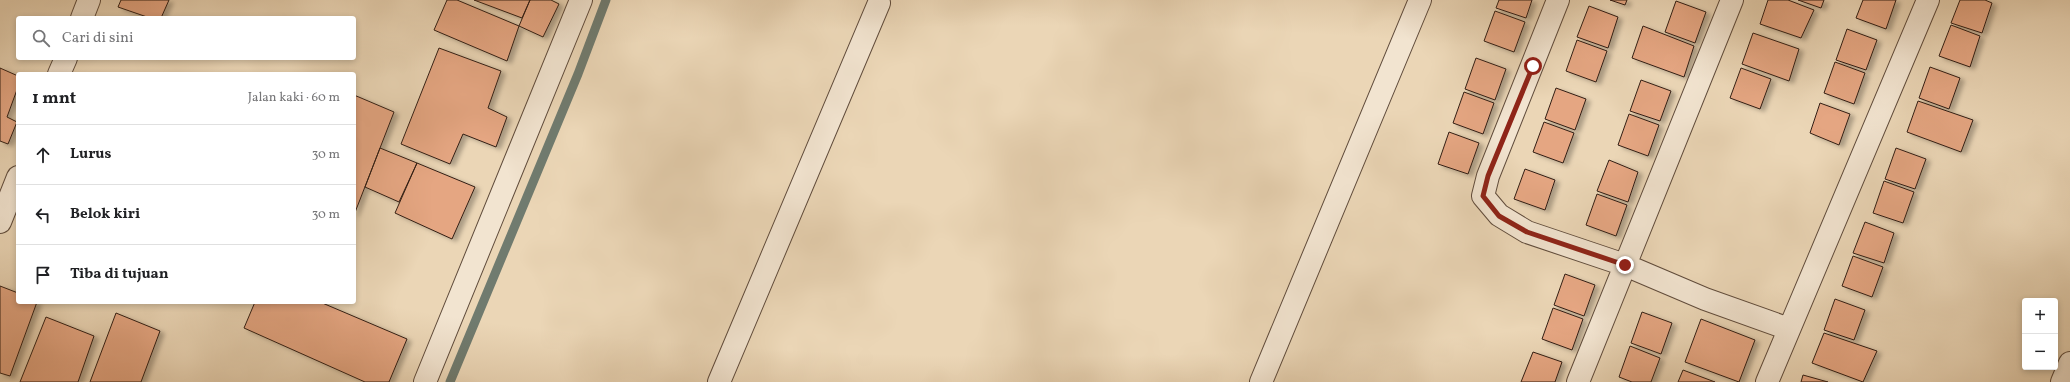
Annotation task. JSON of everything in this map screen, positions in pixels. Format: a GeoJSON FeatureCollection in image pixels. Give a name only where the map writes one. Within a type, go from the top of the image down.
{"type":"FeatureCollection","features":[{"type":"Feature","properties":{"kind":"street"},"geometry":{"type":"LineString","coordinates":[[83,16],[89,0]]}},
{"type":"Feature","properties":{"kind":"street"},"geometry":{"type":"LineString","coordinates":[[425,382],[581,0]]}},
{"type":"Feature","properties":{"kind":"street"},"geometry":{"type":"LineString","coordinates":[[1261,382],[1420,0]]}},
{"type":"Feature","properties":{"kind":"street"},"geometry":{"type":"LineString","coordinates":[[1558,0],[1488,176],[1483,196],[1499,216],[1527,232],[1625,265],[1705,299],[1789,329]]}},
{"type":"Feature","properties":{"kind":"street"},"geometry":{"type":"LineString","coordinates":[[1578,382],[1732,0]]}},
{"type":"Feature","properties":{"kind":"street"},"geometry":{"type":"LineString","coordinates":[[1767,382],[1928,0]]}},
{"type":"Feature","properties":{"kind":"street"},"geometry":{"type":"LineString","coordinates":[[719,382],[879,3]]}},
{"type":"Feature","properties":{"kind":"street"},"geometry":{"type":"LineString","coordinates":[[60,72],[65,60]]}},
{"type":"Feature","properties":{"kind":"street"},"geometry":{"type":"LineString","coordinates":[[0,222],[16,182]]}},
{"type":"Feature","properties":{"kind":"street"},"geometry":{"type":"LineString","coordinates":[[2062,382],[2070,363]]}},
{"type":"Feature","properties":{"kind":"building"},"geometry":{"type":"Polygon","coordinates":[[[121,0],[169,0],[162,16],[144,16],[118,7],[121,0]]]}},
{"type":"Feature","properties":{"kind":"building"},"geometry":{"type":"Polygon","coordinates":[[[447,0],[457,0],[519,26],[507,61],[434,30],[447,0]]]}},
{"type":"Feature","properties":{"kind":"building"},"geometry":{"type":"Polygon","coordinates":[[[474,0],[530,0],[522,18],[474,0]]]}},
{"type":"Feature","properties":{"kind":"building"},"geometry":{"type":"Polygon","coordinates":[[[530,0],[551,0],[559,4],[543,37],[519,26],[530,0]]]}},
{"type":"Feature","properties":{"kind":"building"},"geometry":{"type":"Polygon","coordinates":[[[1499,0],[1532,0],[1526,18],[1496,8],[1499,0]]]}},
{"type":"Feature","properties":{"kind":"building"},"geometry":{"type":"Polygon","coordinates":[[[1610,0],[1627,0],[1625,5],[1610,0]]]}},
{"type":"Feature","properties":{"kind":"building"},"geometry":{"type":"Polygon","coordinates":[[[1768,0],[1788,0],[1814,10],[1801,38],[1760,24],[1768,0]]]}},
{"type":"Feature","properties":{"kind":"building"},"geometry":{"type":"Polygon","coordinates":[[[1798,0],[1824,0],[1821,8],[1798,0]]]}},
{"type":"Feature","properties":{"kind":"building"},"geometry":{"type":"Polygon","coordinates":[[[1863,0],[1896,0],[1886,29],[1856,18],[1863,0]]]}},
{"type":"Feature","properties":{"kind":"building"},"geometry":{"type":"Polygon","coordinates":[[[1960,0],[1985,0],[1992,3],[1982,33],[1951,23],[1960,0]]]}},
{"type":"Feature","properties":{"kind":"building"},"geometry":{"type":"Polygon","coordinates":[[[1676,1],[1706,12],[1695,43],[1665,32],[1676,1]]]}},
{"type":"Feature","properties":{"kind":"building"},"geometry":{"type":"Polygon","coordinates":[[[1589,6],[1618,17],[1608,48],[1577,37],[1589,6]]]}},
{"type":"Feature","properties":{"kind":"building"},"geometry":{"type":"Polygon","coordinates":[[[1495,11],[1525,22],[1514,52],[1484,41],[1495,11]]]}},
{"type":"Feature","properties":{"kind":"building"},"geometry":{"type":"Polygon","coordinates":[[[1951,25],[1980,36],[1970,67],[1939,56],[1951,25]]]}},
{"type":"Feature","properties":{"kind":"building"},"geometry":{"type":"Polygon","coordinates":[[[1643,26],[1694,46],[1684,77],[1632,58],[1643,26]]]}},
{"type":"Feature","properties":{"kind":"building"},"geometry":{"type":"Polygon","coordinates":[[[1847,29],[1877,40],[1866,70],[1836,60],[1847,29]]]}},
{"type":"Feature","properties":{"kind":"building"},"geometry":{"type":"Polygon","coordinates":[[[1753,33],[1799,49],[1789,81],[1742,64],[1753,33]]]}},
{"type":"Feature","properties":{"kind":"building"},"geometry":{"type":"Polygon","coordinates":[[[1577,40],[1607,51],[1596,82],[1566,71],[1577,40]]]}},
{"type":"Feature","properties":{"kind":"building"},"geometry":{"type":"Polygon","coordinates":[[[439,48],[501,71],[488,108],[507,117],[496,147],[463,134],[450,164],[401,144],[439,48]]]}},
{"type":"Feature","properties":{"kind":"building"},"geometry":{"type":"Polygon","coordinates":[[[1476,58],[1506,69],[1495,100],[1465,89],[1476,58]]]}},
{"type":"Feature","properties":{"kind":"building"},"geometry":{"type":"Polygon","coordinates":[[[1835,62],[1865,73],[1854,104],[1824,93],[1835,62]]]}},
{"type":"Feature","properties":{"kind":"building"},"geometry":{"type":"Polygon","coordinates":[[[1930,67],[1960,78],[1949,109],[1919,98],[1930,67]]]}},
{"type":"Feature","properties":{"kind":"building"},"geometry":{"type":"Polygon","coordinates":[[[0,68],[16,75],[16,92],[7,117],[16,122],[16,124],[8,144],[0,141],[0,68]]]}},
{"type":"Feature","properties":{"kind":"building"},"geometry":{"type":"Polygon","coordinates":[[[1741,68],[1771,79],[1760,109],[1730,98],[1741,68]]]}},
{"type":"Feature","properties":{"kind":"building"},"geometry":{"type":"Polygon","coordinates":[[[1641,80],[1671,91],[1660,121],[1630,111],[1641,80]]]}},
{"type":"Feature","properties":{"kind":"building"},"geometry":{"type":"Polygon","coordinates":[[[1556,88],[1586,99],[1575,130],[1545,119],[1556,88]]]}},
{"type":"Feature","properties":{"kind":"building"},"geometry":{"type":"Polygon","coordinates":[[[1464,92],[1494,103],[1483,134],[1453,123],[1464,92]]]}},
{"type":"Feature","properties":{"kind":"building"},"geometry":{"type":"Polygon","coordinates":[[[356,96],[394,112],[356,210],[356,96]]]}},
{"type":"Feature","properties":{"kind":"building"},"geometry":{"type":"Polygon","coordinates":[[[1918,101],[1973,120],[1961,152],[1907,132],[1918,101]]]}},
{"type":"Feature","properties":{"kind":"building"},"geometry":{"type":"Polygon","coordinates":[[[1820,103],[1850,114],[1839,145],[1810,133],[1820,103]]]}},
{"type":"Feature","properties":{"kind":"building"},"geometry":{"type":"Polygon","coordinates":[[[1629,114],[1659,125],[1648,156],[1618,145],[1629,114]]]}},
{"type":"Feature","properties":{"kind":"building"},"geometry":{"type":"Polygon","coordinates":[[[1544,122],[1574,133],[1563,163],[1533,152],[1544,122]]]}},
{"type":"Feature","properties":{"kind":"building"},"geometry":{"type":"Polygon","coordinates":[[[1449,132],[1479,143],[1468,174],[1438,164],[1449,132]]]}},
{"type":"Feature","properties":{"kind":"building"},"geometry":{"type":"Polygon","coordinates":[[[380,148],[417,163],[399,202],[365,187],[380,148]]]}},
{"type":"Feature","properties":{"kind":"building"},"geometry":{"type":"Polygon","coordinates":[[[1896,148],[1926,159],[1915,189],[1885,179],[1896,148]]]}},
{"type":"Feature","properties":{"kind":"building"},"geometry":{"type":"Polygon","coordinates":[[[1609,160],[1638,172],[1628,202],[1597,191],[1609,160]]]}},
{"type":"Feature","properties":{"kind":"building"},"geometry":{"type":"Polygon","coordinates":[[[417,163],[475,187],[452,239],[395,213],[417,163]]]}},
{"type":"Feature","properties":{"kind":"building"},"geometry":{"type":"Polygon","coordinates":[[[1525,169],[1555,180],[1545,210],[1514,199],[1525,169]]]}},
{"type":"Feature","properties":{"kind":"building"},"geometry":{"type":"Polygon","coordinates":[[[1884,181],[1914,192],[1903,223],[1873,213],[1884,181]]]}},
{"type":"Feature","properties":{"kind":"building"},"geometry":{"type":"Polygon","coordinates":[[[1597,194],[1627,205],[1616,236],[1586,225],[1597,194]]]}},
{"type":"Feature","properties":{"kind":"building"},"geometry":{"type":"Polygon","coordinates":[[[1865,222],[1894,233],[1884,263],[1853,253],[1865,222]]]}},
{"type":"Feature","properties":{"kind":"building"},"geometry":{"type":"Polygon","coordinates":[[[1853,256],[1883,267],[1872,297],[1842,286],[1853,256]]]}},
{"type":"Feature","properties":{"kind":"building"},"geometry":{"type":"Polygon","coordinates":[[[1565,274],[1595,285],[1584,316],[1554,305],[1565,274]]]}},
{"type":"Feature","properties":{"kind":"building"},"geometry":{"type":"Polygon","coordinates":[[[0,286],[16,292],[16,304],[36,304],[10,376],[0,373],[0,286]]]}},
{"type":"Feature","properties":{"kind":"building"},"geometry":{"type":"Polygon","coordinates":[[[1835,299],[1865,310],[1854,340],[1824,330],[1835,299]]]}},
{"type":"Feature","properties":{"kind":"building"},"geometry":{"type":"Polygon","coordinates":[[[254,304],[325,304],[407,339],[389,382],[365,382],[244,328],[254,304]]]}},
{"type":"Feature","properties":{"kind":"building"},"geometry":{"type":"Polygon","coordinates":[[[1553,308],[1583,319],[1572,350],[1542,339],[1553,308]]]}},
{"type":"Feature","properties":{"kind":"building"},"geometry":{"type":"Polygon","coordinates":[[[1642,312],[1672,323],[1661,354],[1631,343],[1642,312]]]}},
{"type":"Feature","properties":{"kind":"building"},"geometry":{"type":"Polygon","coordinates":[[[116,313],[160,331],[141,382],[90,382],[116,313]]]}},
{"type":"Feature","properties":{"kind":"building"},"geometry":{"type":"Polygon","coordinates":[[[46,317],[94,336],[78,382],[20,382],[46,317]]]}},
{"type":"Feature","properties":{"kind":"building"},"geometry":{"type":"Polygon","coordinates":[[[1701,319],[1755,340],[1739,382],[1685,362],[1701,319]]]}},
{"type":"Feature","properties":{"kind":"building"},"geometry":{"type":"Polygon","coordinates":[[[1824,333],[1877,351],[1863,382],[1812,363],[1824,333]]]}},
{"type":"Feature","properties":{"kind":"building"},"geometry":{"type":"Polygon","coordinates":[[[1630,346],[1660,358],[1651,382],[1632,382],[1619,377],[1630,346]]]}},
{"type":"Feature","properties":{"kind":"building"},"geometry":{"type":"Polygon","coordinates":[[[1533,352],[1562,362],[1555,382],[1521,382],[1533,352]]]}},
{"type":"Feature","properties":{"kind":"building"},"geometry":{"type":"Polygon","coordinates":[[[1683,370],[1715,382],[1678,382],[1683,370]]]}},
{"type":"Feature","properties":{"kind":"building"},"geometry":{"type":"Polygon","coordinates":[[[1803,375],[1828,382],[1801,382],[1803,375]]]}},
{"type":"Feature","properties":{"kind":"waterway"},"geometry":{"type":"LineString","coordinates":[[450,382],[578,74],[606,0]]}},
{"type":"Feature","properties":{"kind":"route"},"geometry":{"type":"LineString","coordinates":[[1533,66],[1488,176],[1483,196],[1499,216],[1527,232],[1625,265]]}}]}
